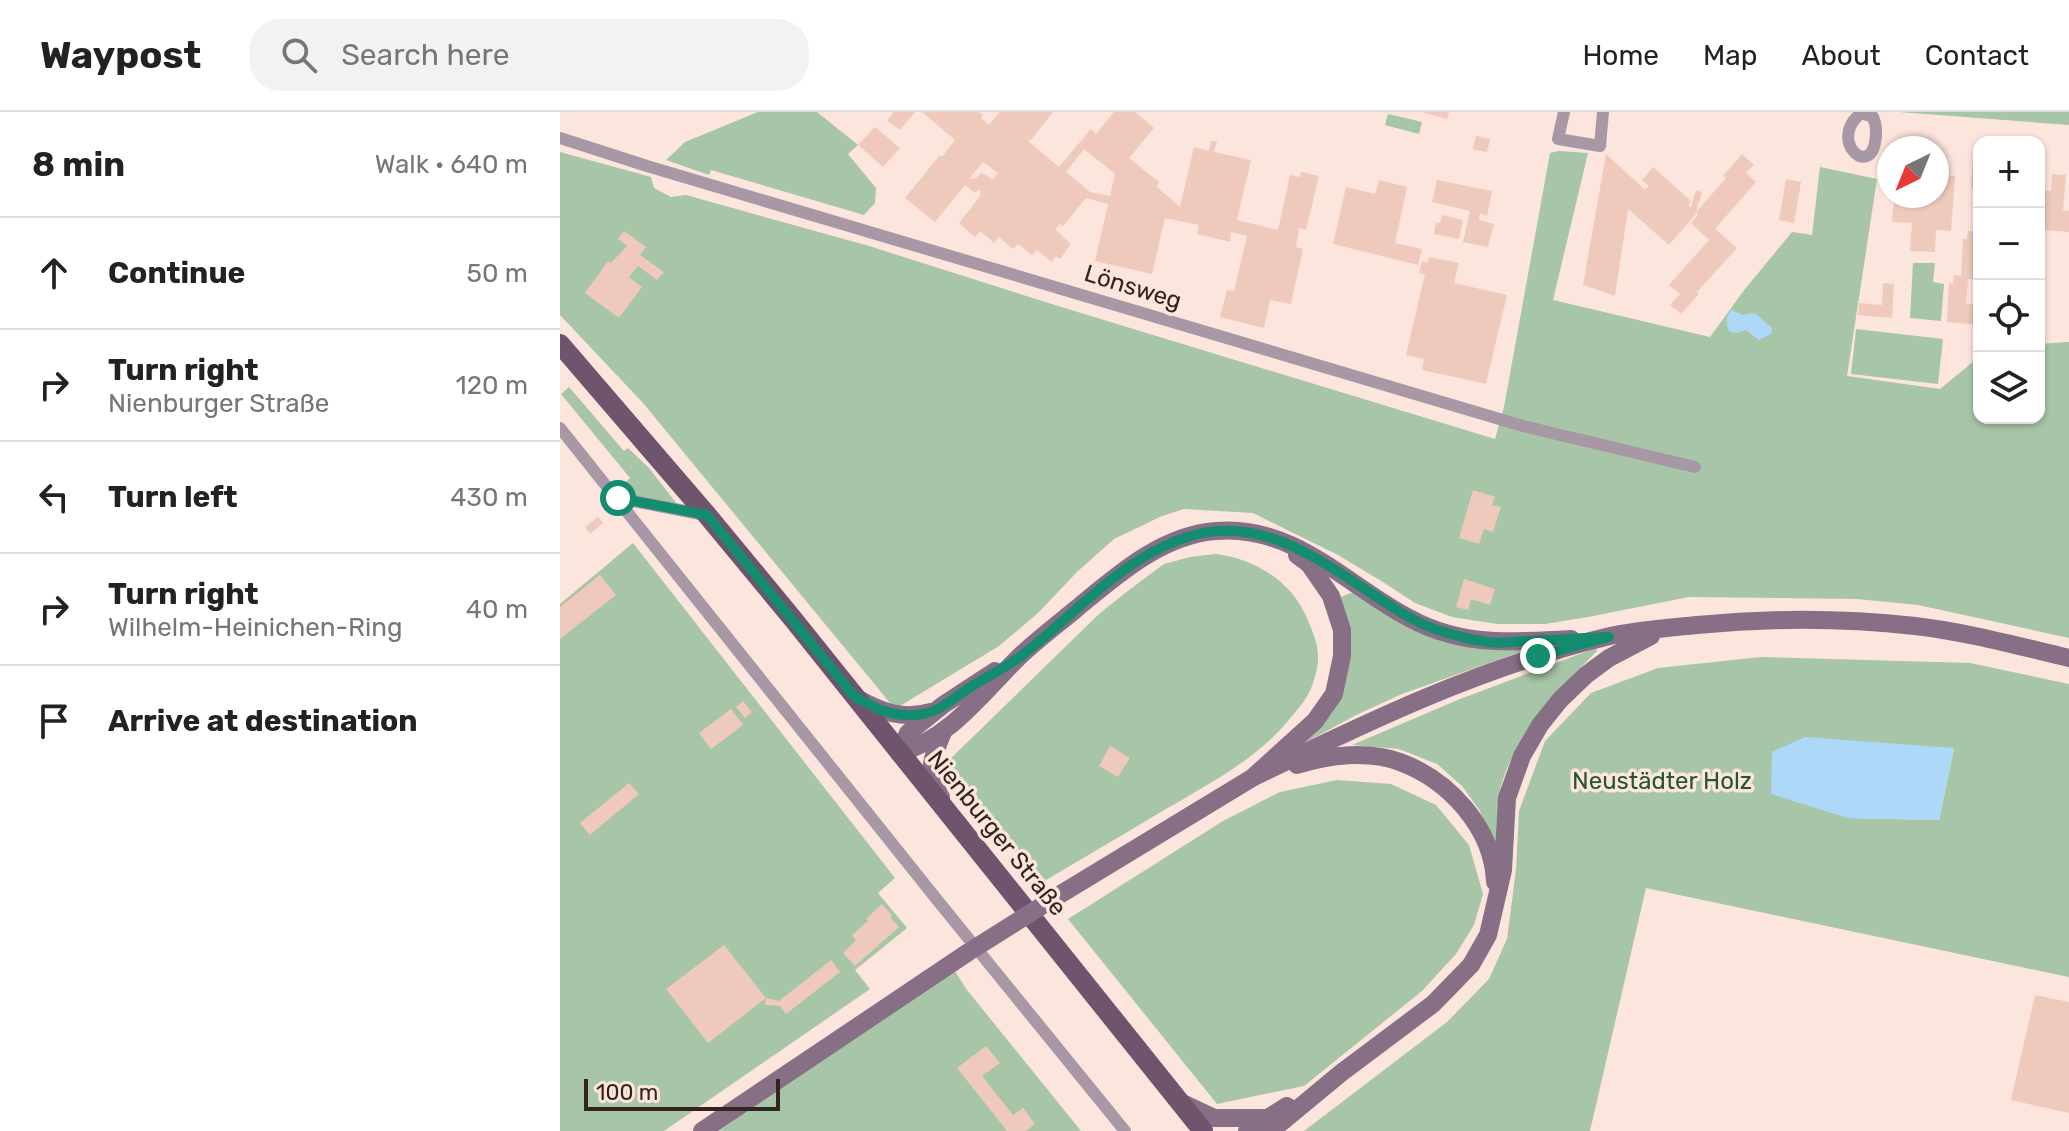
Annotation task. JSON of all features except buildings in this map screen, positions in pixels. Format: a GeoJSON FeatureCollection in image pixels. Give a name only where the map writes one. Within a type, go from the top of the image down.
{"type":"FeatureCollection","features":[{"type":"Feature","properties":{"kind":"main road","name":"Nienburger Straße"},"geometry":{"type":"LineString","coordinates":[[561,349],[707,515],[1203,1131]]}},
{"type":"Feature","properties":{"kind":"main road"},"geometry":{"type":"LineString","coordinates":[[899,753],[919,748],[943,732],[1020,656],[1119,574],[1166,546],[1193,535],[1216,531],[1260,534],[1299,549],[1406,616],[1439,631],[1490,642],[1609,637],[1737,621],[1829,619],[1916,626],[2069,658]]}},
{"type":"Feature","properties":{"kind":"main road"},"geometry":{"type":"LineString","coordinates":[[1252,778],[1315,721],[1334,694],[1342,656],[1342,630],[1337,612],[1320,578],[1309,564],[1293,552],[1260,534]]}},
{"type":"Feature","properties":{"kind":"main road"},"geometry":{"type":"LineString","coordinates":[[1247,1131],[1272,1127],[1433,1004],[1471,965],[1488,935],[1503,870],[1507,798],[1522,756],[1540,725],[1586,675],[1609,658],[1668,628]]}},
{"type":"Feature","properties":{"kind":"main road"},"geometry":{"type":"LineString","coordinates":[[702,1131],[967,953],[1252,778],[1451,686],[1538,656],[1609,637]]}},
{"type":"Feature","properties":{"kind":"main road"},"geometry":{"type":"LineString","coordinates":[[899,753],[908,733],[934,712],[1020,656]]}},
{"type":"Feature","properties":{"kind":"main road"},"geometry":{"type":"LineString","coordinates":[[854,696],[872,707],[895,715],[934,712]]}},
{"type":"Feature","properties":{"kind":"main road"},"geometry":{"type":"LineString","coordinates":[[943,732],[931,762],[931,770],[935,786],[957,826]]}},
{"type":"Feature","properties":{"kind":"main road"},"geometry":{"type":"LineString","coordinates":[[1252,778],[1342,755],[1372,756],[1399,762],[1429,776],[1453,795],[1475,820],[1495,874],[1495,905]]}},
{"type":"Feature","properties":{"kind":"main road"},"geometry":{"type":"LineString","coordinates":[[1180,1102],[1214,1118],[1272,1127]]}},
{"type":"Feature","properties":{"kind":"street"},"geometry":{"type":"LineString","coordinates":[[1564,112],[1558,139],[1600,146],[1603,112]]}},
{"type":"Feature","properties":{"kind":"street","name":"Lönsweg"},"geometry":{"type":"LineString","coordinates":[[560,138],[1523,426],[1695,467]]}},
{"type":"Feature","properties":{"kind":"street"},"geometry":{"type":"LineString","coordinates":[[560,428],[1125,1131]]}},
{"type":"Feature","properties":{"kind":"street"},"geometry":{"type":"LineString","coordinates":[[618,498],[707,515]]}},
{"type":"Feature","properties":{"kind":"green space"},"geometry":{"type":"Polygon","coordinates":[[[758,112],[817,112],[858,145],[848,154],[876,188],[875,203],[864,215],[711,170],[709,175],[666,160],[685,142],[758,112]]]}},
{"type":"Feature","properties":{"kind":"green space"},"geometry":{"type":"Polygon","coordinates":[[[1899,112],[2069,112],[2069,125],[1899,112]]]}},
{"type":"Feature","properties":{"kind":"green space"},"geometry":{"type":"Polygon","coordinates":[[[1388,114],[1422,122],[1419,134],[1385,125],[1388,114]]]}},
{"type":"Feature","properties":{"kind":"green space"},"geometry":{"type":"Polygon","coordinates":[[[560,152],[651,177],[654,188],[671,197],[686,195],[869,246],[1495,439],[1504,407],[1550,153],[1588,153],[1553,300],[1710,337],[1792,232],[1812,235],[1820,167],[1877,179],[1847,376],[1940,389],[1973,362],[1973,424],[2045,424],[2045,344],[2069,342],[2069,638],[1918,605],[1857,599],[1689,597],[1545,624],[1497,624],[1452,617],[1415,603],[1338,555],[1253,513],[1184,509],[1114,539],[1037,614],[999,646],[895,709],[643,403],[560,315],[560,152]]]}},
{"type":"Feature","properties":{"kind":"green space"},"geometry":{"type":"Polygon","coordinates":[[[1913,263],[1935,263],[1933,282],[1944,284],[1941,321],[1910,318],[1913,263]]]}},
{"type":"Feature","properties":{"kind":"green space"},"geometry":{"type":"Polygon","coordinates":[[[1856,329],[1943,339],[1938,384],[1851,374],[1856,329]]]}},
{"type":"Feature","properties":{"kind":"green space"},"geometry":{"type":"Polygon","coordinates":[[[569,387],[624,451],[628,448],[649,468],[677,504],[626,494],[621,487],[630,478],[561,394],[569,387]]]}},
{"type":"Feature","properties":{"kind":"green space"},"geometry":{"type":"Polygon","coordinates":[[[633,543],[895,878],[878,893],[907,928],[855,970],[870,989],[664,1131],[560,1131],[560,604],[633,543]]]}},
{"type":"Feature","properties":{"kind":"green space"},"geometry":{"type":"Polygon","coordinates":[[[1216,554],[1244,561],[1269,573],[1299,603],[1318,650],[1317,666],[1308,694],[1278,732],[1246,759],[1211,783],[1041,883],[943,766],[1099,614],[1129,590],[1164,564],[1216,554]]]}},
{"type":"Feature","properties":{"kind":"green space"},"geometry":{"type":"Polygon","coordinates":[[[1356,591],[1385,610],[1531,648],[1402,694],[1303,744],[1331,714],[1340,697],[1338,598],[1356,591]]]}},
{"type":"Feature","properties":{"kind":"green space"},"geometry":{"type":"Polygon","coordinates":[[[1596,648],[1597,651],[1540,712],[1517,747],[1499,793],[1496,854],[1480,811],[1462,786],[1437,764],[1399,749],[1352,745],[1460,699],[1596,648]]]}},
{"type":"Feature","properties":{"kind":"green space","name":"Neustädter Holz"},"geometry":{"type":"Polygon","coordinates":[[[1761,657],[1970,663],[2069,684],[2069,977],[1646,888],[1590,1131],[1304,1131],[1447,1022],[1489,979],[1507,939],[1516,870],[1519,811],[1545,741],[1591,693],[1658,668],[1761,657]],[[1954,749],[1848,818],[1939,820],[1954,749]]]}},
{"type":"Feature","properties":{"kind":"green space"},"geometry":{"type":"Polygon","coordinates":[[[1337,780],[1391,784],[1436,805],[1469,845],[1483,894],[1474,925],[1456,954],[1422,991],[1304,1086],[1217,1104],[1068,919],[1223,821],[1280,792],[1337,780]]]}},
{"type":"Feature","properties":{"kind":"green space"},"geometry":{"type":"Polygon","coordinates":[[[953,968],[967,990],[1081,1131],[719,1131],[953,968]]]}},
{"type":"Feature","properties":{"kind":"water"},"geometry":{"type":"Polygon","coordinates":[[[1731,310],[1743,315],[1755,313],[1772,328],[1771,334],[1759,340],[1746,330],[1730,332],[1727,321],[1731,310]]]}},
{"type":"Feature","properties":{"kind":"water"},"geometry":{"type":"Polygon","coordinates":[[[1805,737],[1954,748],[1939,820],[1848,818],[1771,794],[1772,752],[1805,737]]]}},
{"type":"Feature","properties":{"kind":"route"},"geometry":{"type":"LineString","coordinates":[[618,498],[707,515],[854,696],[872,707],[895,715],[934,712],[1020,656],[1119,574],[1142,559],[1193,535],[1216,531],[1260,534],[1299,549],[1406,616],[1439,631],[1490,642],[1609,637],[1538,656]]}}]}
